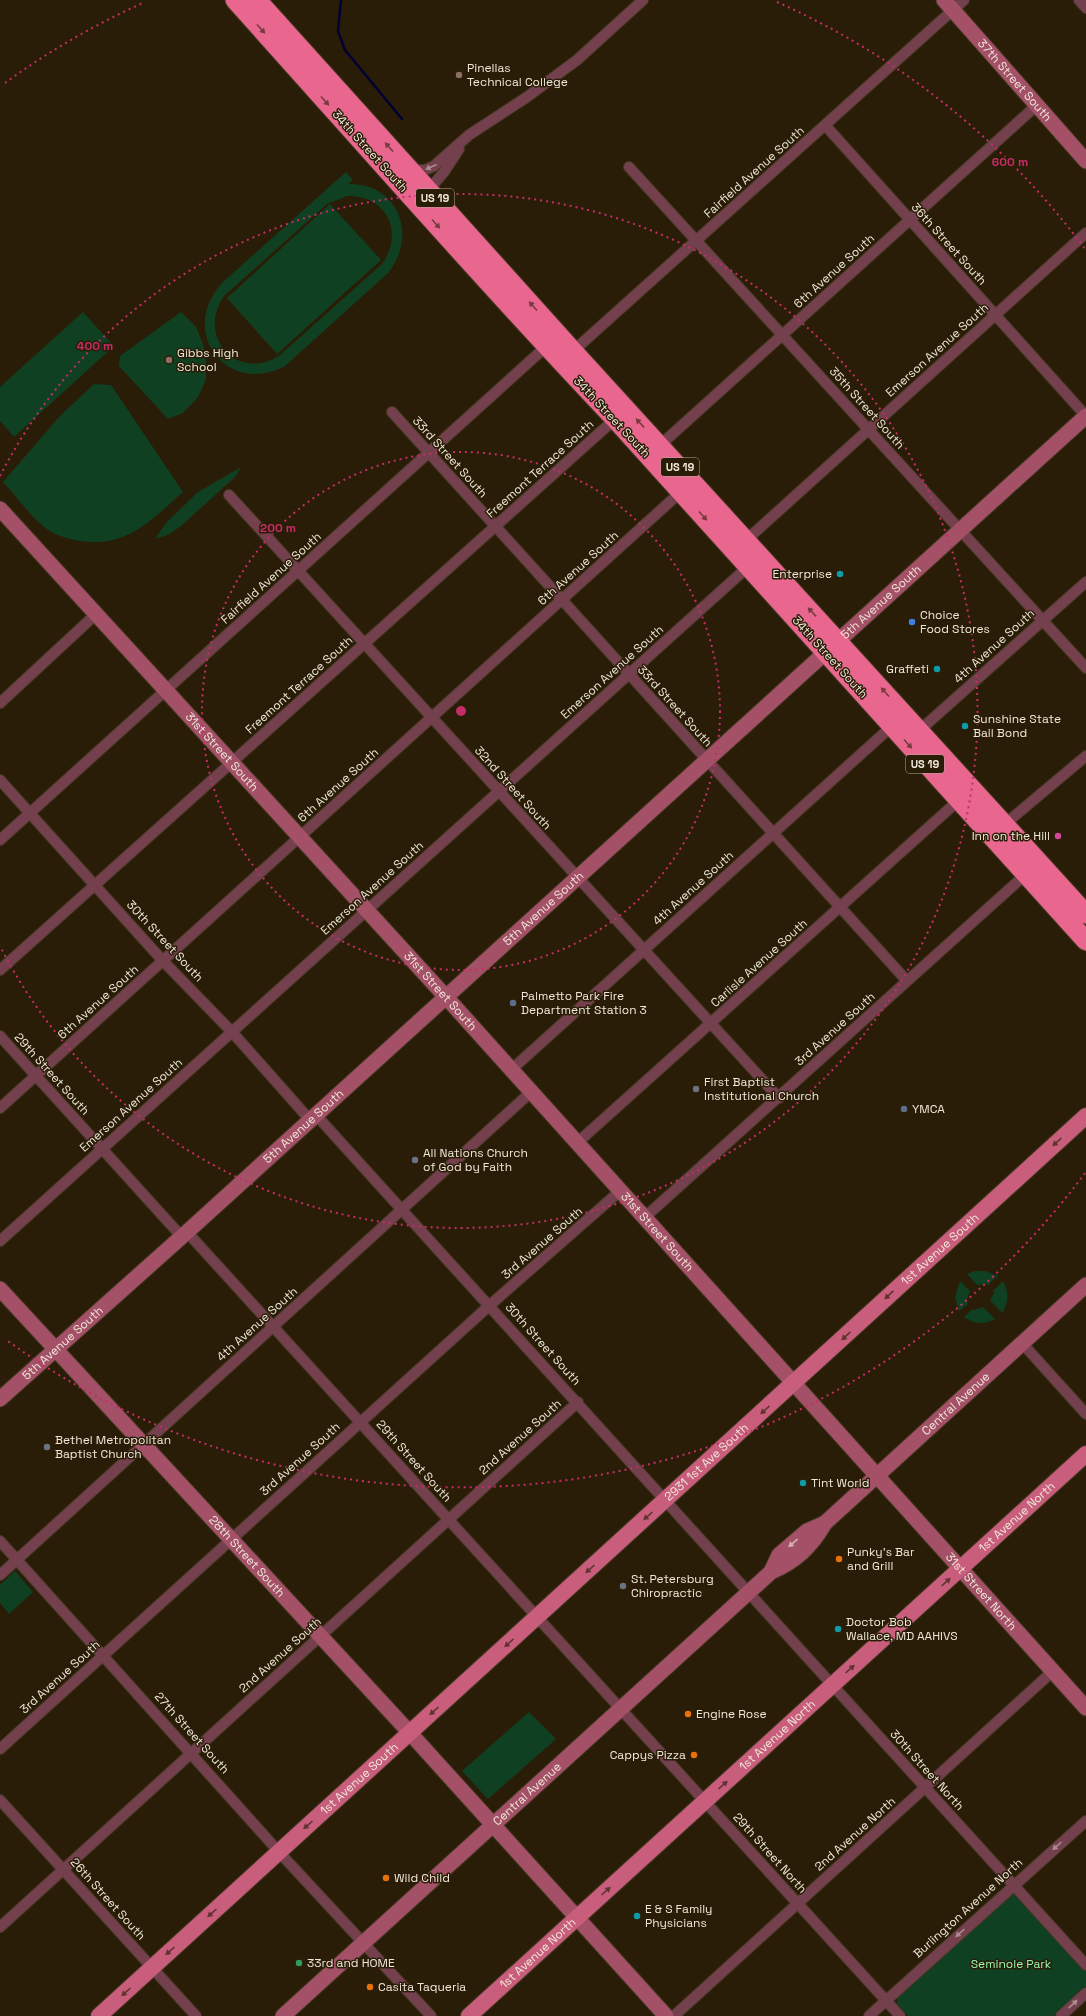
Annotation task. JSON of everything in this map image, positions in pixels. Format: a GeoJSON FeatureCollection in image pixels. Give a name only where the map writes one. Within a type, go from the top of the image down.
{"type":"FeatureCollection","features":[{"type":"Feature","properties":{"kind":"highway","name":"34th Street South"},"geometry":{"type":"LineString","coordinates":[[234,0],[391,175],[552,340]]}},
{"type":"Feature","properties":{"kind":"highway","name":"34th Street South"},"geometry":{"type":"LineString","coordinates":[[257,0],[428,191],[567,357],[832,647],[920,730],[1086,913]]}},
{"type":"Feature","properties":{"kind":"highway"},"geometry":{"type":"LineString","coordinates":[[391,175],[428,191]]}},
{"type":"Feature","properties":{"kind":"highway","name":"34th Street South"},"geometry":{"type":"LineString","coordinates":[[567,357],[615,419],[654,451]]}},
{"type":"Feature","properties":{"kind":"highway","name":"34th Street South"},"geometry":{"type":"LineString","coordinates":[[832,647],[892,726],[1086,941]]}},
{"type":"Feature","properties":{"kind":"highway"},"geometry":{"type":"LineString","coordinates":[[945,785],[957,788],[988,822],[1005,824]]}},
{"type":"Feature","properties":{"kind":"highway"},"geometry":{"type":"LineString","coordinates":[[1026,874],[1039,877],[1074,916],[1086,913]]}},
{"type":"Feature","properties":{"kind":"main road","name":"1st Avenue South"},"geometry":{"type":"LineString","coordinates":[[794,1384],[1086,1116]]}},
{"type":"Feature","properties":{"kind":"main road","name":"2931 1st Ave South"},"geometry":{"type":"LineString","coordinates":[[619,1542],[794,1384]]}},
{"type":"Feature","properties":{"kind":"main road","name":"1st Avenue North"},"geometry":{"type":"LineString","coordinates":[[469,2016],[1086,1454]]}},
{"type":"Feature","properties":{"kind":"main road","name":"1st Avenue South"},"geometry":{"type":"LineString","coordinates":[[99,2016],[619,1542]]}},
{"type":"Feature","properties":{"kind":"street"},"geometry":{"type":"LineString","coordinates":[[409,170],[424,170],[434,166],[469,135],[526,97],[577,60],[643,0]]}},
{"type":"Feature","properties":{"kind":"street"},"geometry":{"type":"LineString","coordinates":[[1079,0],[1086,8]]}},
{"type":"Feature","properties":{"kind":"street","name":"37th Street South"},"geometry":{"type":"LineString","coordinates":[[953,3],[1037,105],[1086,161]]}},
{"type":"Feature","properties":{"kind":"street","name":"Fairfield Avenue South"},"geometry":{"type":"LineString","coordinates":[[567,357],[825,125],[953,3]]}},
{"type":"Feature","properties":{"kind":"street","name":"6th Avenue South"},"geometry":{"type":"LineString","coordinates":[[654,451],[1037,105]]}},
{"type":"Feature","properties":{"kind":"street","name":"36th Street South"},"geometry":{"type":"LineString","coordinates":[[825,125],[1086,416]]}},
{"type":"Feature","properties":{"kind":"street"},"geometry":{"type":"LineString","coordinates":[[428,191],[444,172],[469,135]]}},
{"type":"Feature","properties":{"kind":"street","name":"35th Street South"},"geometry":{"type":"LineString","coordinates":[[630,167],[1086,668]]}},
{"type":"Feature","properties":{"kind":"street","name":"Emerson Avenue South"},"geometry":{"type":"LineString","coordinates":[[740,545],[1086,234]]}},
{"type":"Feature","properties":{"kind":"street","name":"Fairfield Avenue South"},"geometry":{"type":"LineString","coordinates":[[0,840],[552,340]]}},
{"type":"Feature","properties":{"kind":"street","name":"33rd Street South"},"geometry":{"type":"LineString","coordinates":[[392,412],[907,981]]}},
{"type":"Feature","properties":{"kind":"street","name":"5th Avenue South"},"geometry":{"type":"LineString","coordinates":[[0,1399],[578,878],[1086,416]]}},
{"type":"Feature","properties":{"kind":"street","name":"Freemont Terrace South"},"geometry":{"type":"LineString","coordinates":[[0,970],[615,419]]}},
{"type":"Feature","properties":{"kind":"street","name":"6th Avenue South"},"geometry":{"type":"LineString","coordinates":[[0,1108],[687,487]]}},
{"type":"Feature","properties":{"kind":"street","name":"32nd Street South"},"geometry":{"type":"LineString","coordinates":[[229,495],[778,1098]]}},
{"type":"Feature","properties":{"kind":"street","name":"31st Street South"},"geometry":{"type":"LineString","coordinates":[[0,509],[95,615],[446,997],[876,1476]]}},
{"type":"Feature","properties":{"kind":"street","name":"Emerson Avenue South"},"geometry":{"type":"LineString","coordinates":[[0,1241],[754,561]]}},
{"type":"Feature","properties":{"kind":"street","name":"4th Avenue South"},"geometry":{"type":"LineString","coordinates":[[920,730],[1086,582]]}},
{"type":"Feature","properties":{"kind":"street"},"geometry":{"type":"LineString","coordinates":[[0,703],[95,615]]}},
{"type":"Feature","properties":{"kind":"street","name":"4th Avenue South"},"geometry":{"type":"LineString","coordinates":[[511,1070],[892,726]]}},
{"type":"Feature","properties":{"kind":"street"},"geometry":{"type":"LineString","coordinates":[[1005,824],[1086,756]]}},
{"type":"Feature","properties":{"kind":"street","name":"30th Street South"},"geometry":{"type":"LineString","coordinates":[[0,780],[163,960],[402,1210],[490,1305],[749,1592]]}},
{"type":"Feature","properties":{"kind":"street","name":"Carlisle Avenue South"},"geometry":{"type":"LineString","coordinates":[[577,1143],[959,800]]}},
{"type":"Feature","properties":{"kind":"street","name":"3rd Avenue South"},"geometry":{"type":"LineString","coordinates":[[644,1218],[1026,874]]}},
{"type":"Feature","properties":{"kind":"street","name":"29th Street South"},"geometry":{"type":"LineString","coordinates":[[0,1036],[102,1149],[273,1326],[622,1708]]}},
{"type":"Feature","properties":{"kind":"street","name":"4th Avenue South"},"geometry":{"type":"LineString","coordinates":[[0,1575],[531,1092]]}},
{"type":"Feature","properties":{"kind":"street","name":"3rd Avenue South"},"geometry":{"type":"LineString","coordinates":[[0,1749],[490,1305],[620,1191]]}},
{"type":"Feature","properties":{"kind":"street","name":"Central Avenue"},"geometry":{"type":"LineString","coordinates":[[283,2016],[771,1572],[788,1564],[815,1541],[825,1523],[1086,1285]]}},
{"type":"Feature","properties":{"kind":"street","name":"28th Street South"},"geometry":{"type":"LineString","coordinates":[[0,1289],[410,1733],[666,2016]]}},
{"type":"Feature","properties":{"kind":"street"},"geometry":{"type":"LineString","coordinates":[[1022,1342],[1086,1414]]}},
{"type":"Feature","properties":{"kind":"street","name":"2nd Avenue South"},"geometry":{"type":"LineString","coordinates":[[0,1927],[578,1402]]}},
{"type":"Feature","properties":{"kind":"street","name":"31st Street North"},"geometry":{"type":"LineString","coordinates":[[876,1476],[1086,1708]]}},
{"type":"Feature","properties":{"kind":"street","name":"27th Street South"},"geometry":{"type":"LineString","coordinates":[[0,1541],[192,1752],[280,1852],[431,2016]]}},
{"type":"Feature","properties":{"kind":"street","name":"30th Street North"},"geometry":{"type":"LineString","coordinates":[[749,1592],[1086,1965]]}},
{"type":"Feature","properties":{"kind":"street","name":"2nd Avenue North"},"geometry":{"type":"LineString","coordinates":[[674,2016],[1053,1671]]}},
{"type":"Feature","properties":{"kind":"street","name":"29th Street North"},"geometry":{"type":"LineString","coordinates":[[622,1708],[900,2016]]}},
{"type":"Feature","properties":{"kind":"street","name":"26th Street South"},"geometry":{"type":"LineString","coordinates":[[0,1800],[196,2016]]}},
{"type":"Feature","properties":{"kind":"street","name":"Burlington Avenue North"},"geometry":{"type":"LineString","coordinates":[[869,2016],[1014,1884],[1086,1821]]}},
{"type":"Feature","properties":{"kind":"street"},"geometry":{"type":"LineString","coordinates":[[1060,2016],[1086,1993]]}},
{"type":"Feature","properties":{"kind":"green space"},"geometry":{"type":"Polygon","coordinates":[[[346,172],[353,180],[348,184],[366,186],[380,192],[391,202],[398,214],[402,228],[402,243],[397,259],[388,273],[285,366],[264,373],[244,373],[227,366],[215,354],[207,338],[205,320],[210,301],[223,282],[346,172]],[[347,196],[327,204],[224,296],[217,311],[215,326],[218,340],[225,351],[236,359],[249,363],[263,363],[279,356],[382,264],[389,252],[392,240],[388,218],[381,209],[372,202],[361,197],[347,196]]]}},
{"type":"Feature","properties":{"kind":"green space"},"geometry":{"type":"Polygon","coordinates":[[[330,204],[381,260],[277,354],[227,298],[330,204]]]}},
{"type":"Feature","properties":{"kind":"green space"},"geometry":{"type":"Polygon","coordinates":[[[83,312],[114,346],[14,437],[0,421],[0,387],[83,312]]]}},
{"type":"Feature","properties":{"kind":"green space"},"geometry":{"type":"Polygon","coordinates":[[[181,312],[196,327],[203,344],[206,361],[206,380],[198,397],[183,413],[168,419],[119,366],[120,356],[181,312]]]}},
{"type":"Feature","properties":{"kind":"green space"},"geometry":{"type":"Polygon","coordinates":[[[94,384],[111,385],[183,492],[159,514],[135,531],[108,541],[93,542],[66,538],[49,530],[32,515],[3,482],[60,416],[94,384]]]}},
{"type":"Feature","properties":{"kind":"green space"},"geometry":{"type":"Polygon","coordinates":[[[241,467],[235,477],[182,525],[170,534],[155,539],[166,523],[198,492],[241,467]]]}},
{"type":"Feature","properties":{"kind":"green space"},"geometry":{"type":"Polygon","coordinates":[[[975,1271],[985,1271],[998,1276],[988,1285],[977,1285],[967,1274],[975,1271]]]}},
{"type":"Feature","properties":{"kind":"green space"},"geometry":{"type":"Polygon","coordinates":[[[960,1281],[970,1291],[966,1301],[968,1304],[959,1311],[955,1297],[960,1281]]]}},
{"type":"Feature","properties":{"kind":"green space"},"geometry":{"type":"Polygon","coordinates":[[[1003,1281],[1006,1289],[1007,1301],[1002,1313],[990,1300],[994,1293],[993,1291],[1003,1281]]]}},
{"type":"Feature","properties":{"kind":"green space"},"geometry":{"type":"Polygon","coordinates":[[[983,1307],[995,1319],[979,1323],[964,1317],[973,1309],[983,1307]]]}},
{"type":"Feature","properties":{"kind":"green space"},"geometry":{"type":"Polygon","coordinates":[[[15,1571],[33,1592],[9,1614],[0,1603],[0,1585],[15,1571]]]}},
{"type":"Feature","properties":{"kind":"green space"},"geometry":{"type":"Polygon","coordinates":[[[529,1712],[556,1739],[488,1799],[462,1771],[529,1712]]]}},
{"type":"Feature","properties":{"kind":"green space","name":"Seminole Park"},"geometry":{"type":"Polygon","coordinates":[[[1012,1892],[1018,1893],[1086,1968],[1086,1987],[1053,2016],[908,2016],[897,2004],[897,1996],[1012,1892]]]}},
{"type":"Feature","properties":{"kind":"waterway"},"geometry":{"type":"LineString","coordinates":[[341,0],[338,31],[345,50],[402,119]]}},
{"type":"Feature","properties":{"kind":"place","name":"Pinellas Technical College"},"geometry":{"type":"Point","coordinates":[459,75]}},
{"type":"Feature","properties":{"kind":"place","name":"Gibbs High School"},"geometry":{"type":"Point","coordinates":[169,360]}},
{"type":"Feature","properties":{"kind":"place","name":"Enterprise"},"geometry":{"type":"Point","coordinates":[840,574]}},
{"type":"Feature","properties":{"kind":"place","name":"Choice Food Stores"},"geometry":{"type":"Point","coordinates":[912,622]}},
{"type":"Feature","properties":{"kind":"place","name":"Graffeti"},"geometry":{"type":"Point","coordinates":[937,669]}},
{"type":"Feature","properties":{"kind":"place","name":"Sunshine State Bail Bond"},"geometry":{"type":"Point","coordinates":[965,726]}},
{"type":"Feature","properties":{"kind":"place","name":"Inn on the Hill"},"geometry":{"type":"Point","coordinates":[1058,836]}},
{"type":"Feature","properties":{"kind":"place","name":"Palmetto Park Fire Department Station 3"},"geometry":{"type":"Point","coordinates":[513,1003]}},
{"type":"Feature","properties":{"kind":"place","name":"First Baptist Institutional Church"},"geometry":{"type":"Point","coordinates":[696,1089]}},
{"type":"Feature","properties":{"kind":"place","name":"YMCA"},"geometry":{"type":"Point","coordinates":[904,1109]}},
{"type":"Feature","properties":{"kind":"place","name":"All Nations Church of God by Faith"},"geometry":{"type":"Point","coordinates":[415,1160]}},
{"type":"Feature","properties":{"kind":"place","name":"Bethel Metropolitan Baptist Church"},"geometry":{"type":"Point","coordinates":[47,1447]}},
{"type":"Feature","properties":{"kind":"place","name":"Tint World"},"geometry":{"type":"Point","coordinates":[803,1483]}},
{"type":"Feature","properties":{"kind":"place","name":"Punky's Bar and Grill"},"geometry":{"type":"Point","coordinates":[839,1559]}},
{"type":"Feature","properties":{"kind":"place","name":"St. Petersburg Chiropractic"},"geometry":{"type":"Point","coordinates":[623,1586]}},
{"type":"Feature","properties":{"kind":"place","name":"Doctor Bob Wallace, MD AAHIVS"},"geometry":{"type":"Point","coordinates":[838,1629]}},
{"type":"Feature","properties":{"kind":"place","name":"Engine Rose"},"geometry":{"type":"Point","coordinates":[688,1714]}},
{"type":"Feature","properties":{"kind":"place","name":"Cappys Pizza"},"geometry":{"type":"Point","coordinates":[694,1755]}},
{"type":"Feature","properties":{"kind":"place","name":"Wild Child"},"geometry":{"type":"Point","coordinates":[386,1878]}},
{"type":"Feature","properties":{"kind":"place","name":"E & S Family Physicians"},"geometry":{"type":"Point","coordinates":[637,1916]}},
{"type":"Feature","properties":{"kind":"place","name":"33rd and HOME"},"geometry":{"type":"Point","coordinates":[299,1963]}},
{"type":"Feature","properties":{"kind":"place","name":"Casita Taqueria"},"geometry":{"type":"Point","coordinates":[370,1987]}}]}
